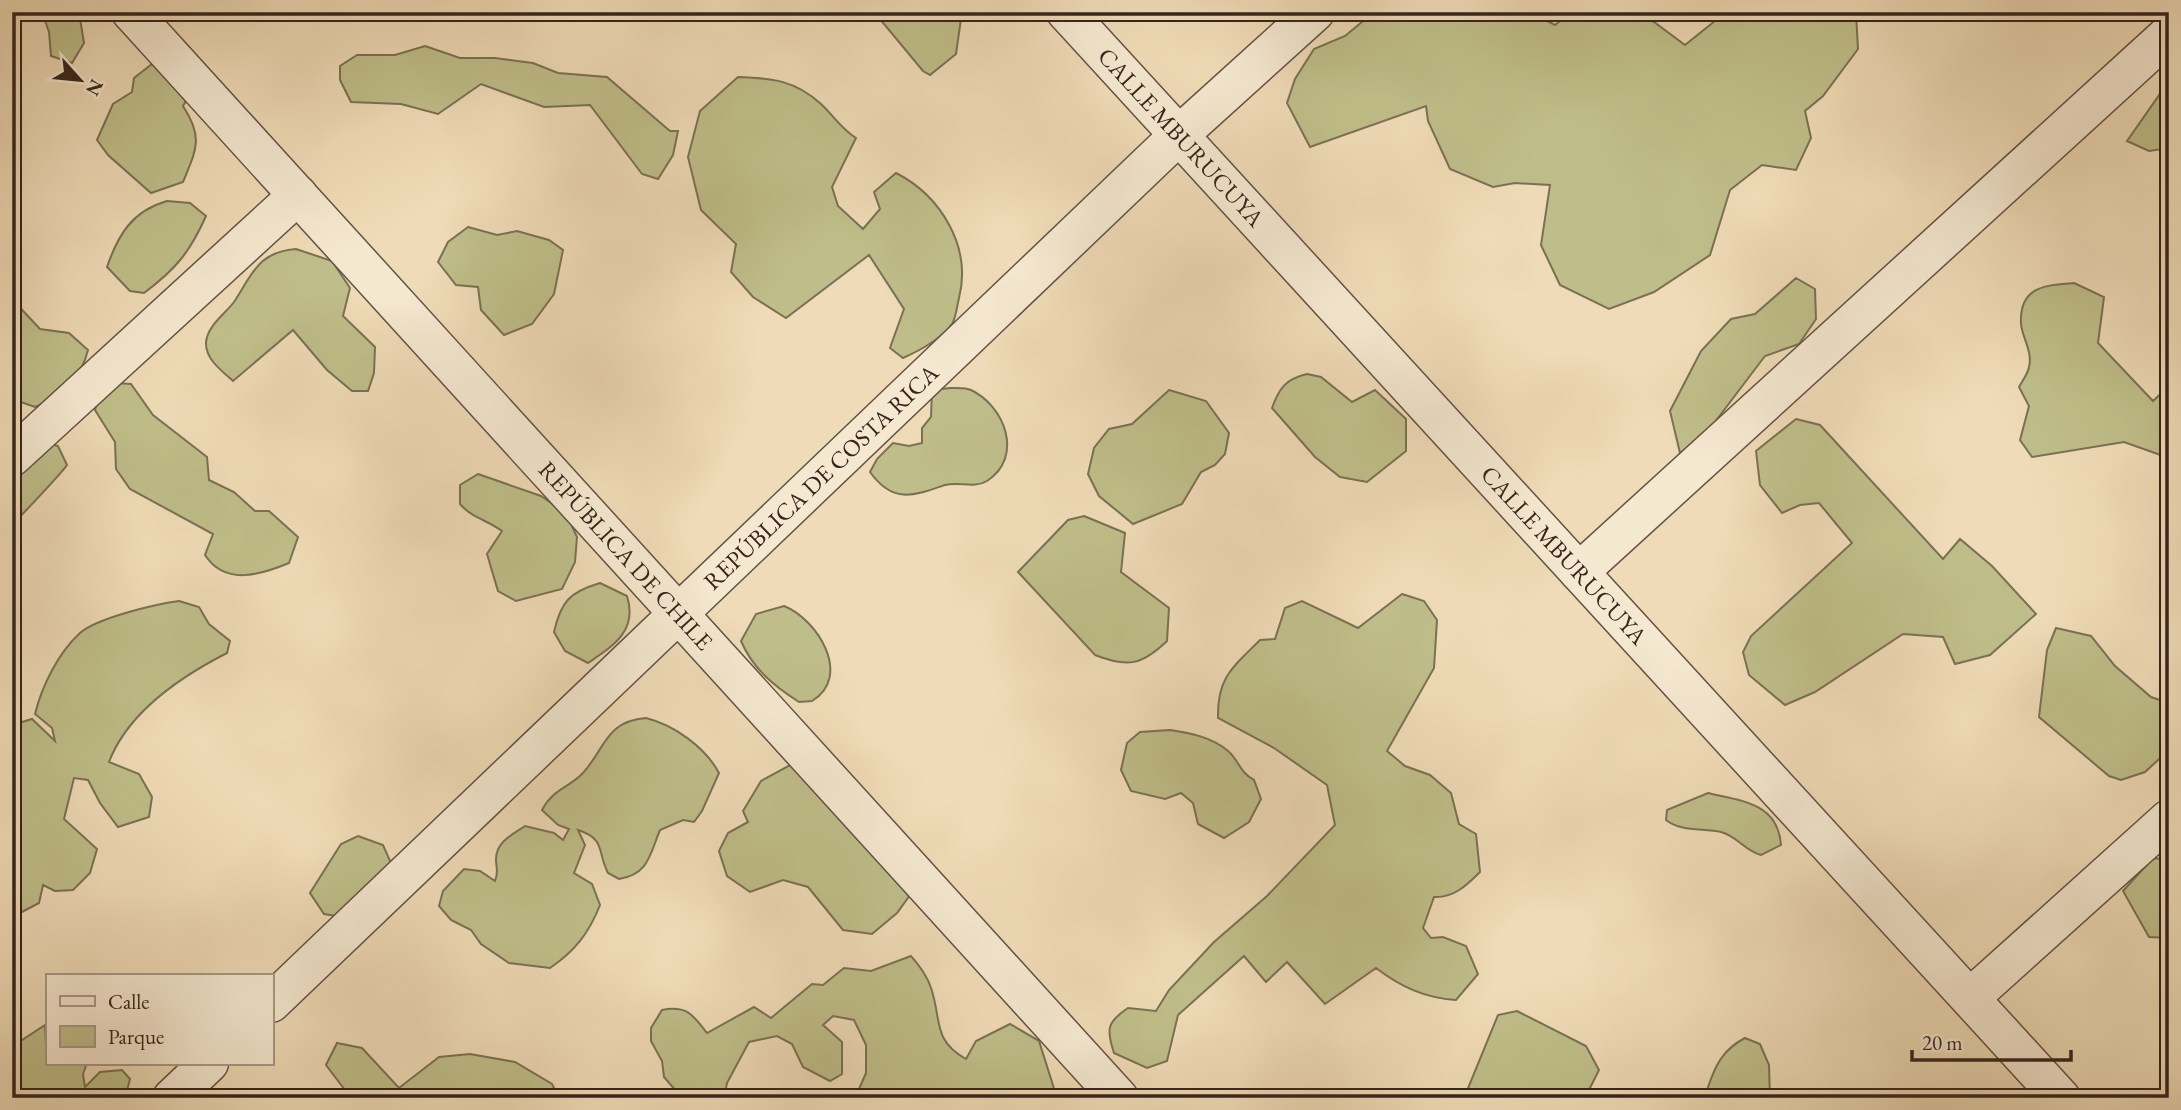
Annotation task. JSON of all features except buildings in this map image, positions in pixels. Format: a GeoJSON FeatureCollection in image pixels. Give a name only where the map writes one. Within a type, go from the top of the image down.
{"type":"FeatureCollection","features":[{"type":"Feature","properties":{"kind":"street","name":"REPÚBLICA DE CHILE"},"geometry":{"type":"LineString","coordinates":[[131,12],[1119,1098]]}},
{"type":"Feature","properties":{"kind":"street","name":"CALLE MBURUCUYA"},"geometry":{"type":"LineString","coordinates":[[1066,12],[2061,1098]]}},
{"type":"Feature","properties":{"kind":"street","name":"REPÚBLICA DE COSTA RICA"},"geometry":{"type":"LineString","coordinates":[[273,1001],[1179,135],[1315,12]]}},
{"type":"Feature","properties":{"kind":"street"},"geometry":{"type":"LineString","coordinates":[[1579,572],[2169,34]]}},
{"type":"Feature","properties":{"kind":"street"},"geometry":{"type":"LineString","coordinates":[[12,457],[298,195]]}},
{"type":"Feature","properties":{"kind":"street"},"geometry":{"type":"LineString","coordinates":[[1970,998],[2169,819]]}},
{"type":"Feature","properties":{"kind":"street"},"geometry":{"type":"LineString","coordinates":[[172,1098],[208,1064]]}},
{"type":"Feature","properties":{"kind":"green space"},"geometry":{"type":"Polygon","coordinates":[[[42,12],[79,12],[84,43],[72,63],[51,56],[49,32],[42,12]]]}},
{"type":"Feature","properties":{"kind":"green space"},"geometry":{"type":"Polygon","coordinates":[[[874,12],[962,12],[956,54],[930,75],[923,71],[874,12]]]}},
{"type":"Feature","properties":{"kind":"green space"},"geometry":{"type":"Polygon","coordinates":[[[1374,12],[1530,12],[1555,25],[1571,12],[1630,12],[1654,22],[1685,45],[1726,12],[1775,15],[1778,12],[1856,12],[1858,49],[1823,96],[1805,111],[1811,138],[1796,170],[1762,165],[1730,190],[1710,255],[1654,292],[1609,309],[1560,285],[1541,245],[1550,185],[1515,183],[1493,187],[1450,169],[1428,121],[1426,106],[1310,147],[1287,103],[1295,79],[1314,49],[1345,36],[1374,12]]]}},
{"type":"Feature","properties":{"kind":"green space"},"geometry":{"type":"Polygon","coordinates":[[[425,46],[460,58],[495,58],[533,63],[558,73],[607,77],[670,131],[678,131],[673,155],[658,179],[642,174],[590,105],[544,107],[481,84],[438,114],[401,104],[351,102],[340,80],[340,66],[357,55],[395,55],[425,46]]]}},
{"type":"Feature","properties":{"kind":"green space"},"geometry":{"type":"Polygon","coordinates":[[[157,60],[193,89],[183,106],[194,127],[196,144],[183,182],[151,193],[108,155],[97,140],[113,104],[132,92],[134,78],[157,60]]]}},
{"type":"Feature","properties":{"kind":"green space"},"geometry":{"type":"Polygon","coordinates":[[[738,77],[782,82],[802,90],[821,104],[856,138],[832,187],[838,206],[863,229],[880,209],[874,192],[896,173],[927,195],[939,209],[957,242],[962,279],[953,321],[936,340],[903,358],[890,348],[904,309],[869,255],[786,318],[753,297],[731,272],[736,244],[701,210],[688,157],[700,111],[738,77]]]}},
{"type":"Feature","properties":{"kind":"green space"},"geometry":{"type":"Polygon","coordinates":[[[2162,91],[2169,93],[2169,155],[2162,149],[2149,151],[2127,141],[2162,91]]]}},
{"type":"Feature","properties":{"kind":"green space"},"geometry":{"type":"Polygon","coordinates":[[[167,201],[190,203],[206,216],[188,250],[165,276],[144,293],[130,291],[107,267],[111,255],[128,226],[136,218],[144,211],[167,201]]]}},
{"type":"Feature","properties":{"kind":"green space"},"geometry":{"type":"Polygon","coordinates":[[[468,227],[497,235],[517,231],[549,240],[563,250],[554,294],[532,324],[504,335],[481,310],[478,287],[456,285],[438,262],[448,242],[468,227]]]}},
{"type":"Feature","properties":{"kind":"green space"},"geometry":{"type":"Polygon","coordinates":[[[296,249],[332,261],[350,288],[343,316],[375,347],[374,373],[368,391],[352,391],[327,370],[293,330],[233,381],[208,354],[206,342],[210,330],[234,302],[252,273],[273,254],[296,249]]]}},
{"type":"Feature","properties":{"kind":"green space"},"geometry":{"type":"Polygon","coordinates":[[[1796,278],[1815,289],[1816,319],[1799,344],[1765,356],[1699,443],[1680,453],[1670,411],[1701,351],[1731,319],[1755,314],[1796,278]]]}},
{"type":"Feature","properties":{"kind":"green space"},"geometry":{"type":"Polygon","coordinates":[[[2074,283],[2104,297],[2098,343],[2153,401],[2169,386],[2169,458],[2124,442],[2032,457],[2020,440],[2029,406],[2019,387],[2030,361],[2021,324],[2024,302],[2036,290],[2074,283]]]}},
{"type":"Feature","properties":{"kind":"green space"},"geometry":{"type":"Polygon","coordinates":[[[12,299],[40,329],[69,333],[88,350],[81,370],[69,386],[54,398],[35,407],[12,399],[12,299]]]}},
{"type":"Feature","properties":{"kind":"green space"},"geometry":{"type":"Polygon","coordinates":[[[1307,374],[1321,377],[1352,402],[1375,390],[1406,419],[1406,451],[1367,482],[1340,477],[1315,457],[1272,408],[1284,385],[1307,374]]]}},
{"type":"Feature","properties":{"kind":"green space"},"geometry":{"type":"Polygon","coordinates":[[[115,383],[131,384],[153,415],[207,457],[209,480],[234,492],[255,511],[269,511],[298,537],[289,563],[255,574],[222,571],[205,555],[213,534],[130,489],[116,469],[115,442],[95,410],[98,399],[115,383]]]}},
{"type":"Feature","properties":{"kind":"green space"},"geometry":{"type":"Polygon","coordinates":[[[932,390],[971,390],[983,398],[1001,419],[1007,446],[1005,459],[998,471],[987,481],[977,484],[950,484],[904,495],[887,489],[870,472],[877,459],[893,443],[909,446],[922,443],[922,428],[931,417],[932,390]]]}},
{"type":"Feature","properties":{"kind":"green space"},"geometry":{"type":"Polygon","coordinates":[[[1169,390],[1206,401],[1229,433],[1225,454],[1215,465],[1201,472],[1182,504],[1133,524],[1099,496],[1088,474],[1094,448],[1109,429],[1132,424],[1169,390]]]}},
{"type":"Feature","properties":{"kind":"green space"},"geometry":{"type":"Polygon","coordinates":[[[1796,419],[1820,425],[1943,559],[1960,539],[1992,566],[2036,614],[1990,655],[1955,664],[1943,637],[1903,634],[1815,692],[1785,705],[1749,675],[1743,652],[1751,636],[1852,543],[1819,503],[1800,505],[1782,513],[1760,485],[1756,451],[1796,419]]]}},
{"type":"Feature","properties":{"kind":"green space"},"geometry":{"type":"Polygon","coordinates":[[[45,442],[58,446],[67,465],[12,524],[12,469],[45,442]]]}},
{"type":"Feature","properties":{"kind":"green space"},"geometry":{"type":"Polygon","coordinates":[[[478,474],[541,496],[566,513],[577,537],[575,562],[562,589],[516,601],[498,591],[487,554],[502,531],[470,513],[460,504],[460,485],[478,474]]]}},
{"type":"Feature","properties":{"kind":"green space"},"geometry":{"type":"Polygon","coordinates":[[[1084,516],[1125,533],[1121,572],[1169,608],[1167,641],[1150,655],[1134,662],[1117,662],[1095,655],[1018,572],[1068,520],[1084,516]]]}},
{"type":"Feature","properties":{"kind":"green space"},"geometry":{"type":"Polygon","coordinates":[[[600,583],[627,596],[629,619],[614,644],[588,663],[565,651],[554,632],[568,599],[581,590],[600,583]]]}},
{"type":"Feature","properties":{"kind":"green space"},"geometry":{"type":"Polygon","coordinates":[[[1402,594],[1424,601],[1437,620],[1434,668],[1387,751],[1405,766],[1430,775],[1451,793],[1459,824],[1476,834],[1480,872],[1454,893],[1434,897],[1423,928],[1431,938],[1443,937],[1466,946],[1478,974],[1456,1000],[1434,997],[1414,990],[1376,968],[1325,1004],[1287,962],[1266,982],[1244,956],[1178,1015],[1167,1061],[1147,1068],[1114,1053],[1109,1032],[1112,1022],[1128,1008],[1156,1011],[1169,990],[1214,942],[1267,896],[1335,825],[1327,785],[1274,748],[1218,718],[1220,692],[1228,674],[1260,640],[1275,639],[1285,608],[1302,601],[1358,628],[1402,594]]]}},
{"type":"Feature","properties":{"kind":"green space"},"geometry":{"type":"Polygon","coordinates":[[[179,601],[199,607],[209,624],[230,641],[227,653],[191,673],[142,712],[129,727],[109,762],[139,774],[152,797],[149,817],[118,827],[100,803],[88,780],[74,778],[64,819],[97,849],[90,873],[73,890],[55,891],[43,885],[39,903],[20,913],[12,908],[12,725],[32,719],[55,741],[52,728],[35,714],[52,670],[72,641],[88,627],[99,622],[142,608],[179,601]]]}},
{"type":"Feature","properties":{"kind":"green space"},"geometry":{"type":"Polygon","coordinates":[[[784,606],[808,623],[826,649],[830,677],[824,690],[812,701],[799,702],[773,683],[758,668],[741,641],[756,614],[784,606]]]}},
{"type":"Feature","properties":{"kind":"green space"},"geometry":{"type":"Polygon","coordinates":[[[2056,628],[2091,636],[2115,666],[2151,697],[2169,703],[2169,750],[2145,772],[2121,780],[2109,776],[2039,717],[2047,650],[2056,628]]]}},
{"type":"Feature","properties":{"kind":"green space"},"geometry":{"type":"Polygon","coordinates":[[[646,718],[688,738],[706,754],[719,773],[702,811],[694,822],[683,820],[660,830],[651,855],[637,873],[619,879],[608,873],[597,842],[578,830],[585,845],[574,873],[592,884],[600,905],[586,933],[574,948],[550,968],[509,963],[481,944],[471,930],[451,920],[439,906],[443,891],[464,869],[480,871],[495,881],[499,848],[506,839],[525,826],[554,833],[563,840],[569,829],[558,825],[542,810],[546,803],[582,774],[614,731],[632,720],[646,718]]]}},
{"type":"Feature","properties":{"kind":"green space"},"geometry":{"type":"Polygon","coordinates":[[[1170,730],[1200,736],[1222,746],[1254,780],[1261,799],[1249,822],[1224,838],[1198,824],[1193,803],[1181,793],[1165,799],[1131,791],[1121,770],[1127,743],[1140,732],[1170,730]]]}},
{"type":"Feature","properties":{"kind":"green space"},"geometry":{"type":"Polygon","coordinates":[[[792,764],[910,895],[897,913],[872,934],[843,930],[808,887],[783,880],[750,892],[727,876],[719,851],[728,833],[748,822],[743,811],[761,781],[792,764]]]}},
{"type":"Feature","properties":{"kind":"green space"},"geometry":{"type":"Polygon","coordinates":[[[1708,793],[1745,802],[1766,812],[1778,831],[1781,845],[1761,855],[1727,834],[1685,828],[1666,820],[1667,810],[1708,793]]]}},
{"type":"Feature","properties":{"kind":"green space"},"geometry":{"type":"Polygon","coordinates":[[[358,836],[383,845],[391,863],[342,917],[324,914],[310,893],[341,844],[358,836]]]}},
{"type":"Feature","properties":{"kind":"green space"},"geometry":{"type":"Polygon","coordinates":[[[2153,858],[2169,860],[2169,938],[2149,937],[2123,891],[2153,858]]]}},
{"type":"Feature","properties":{"kind":"green space"},"geometry":{"type":"Polygon","coordinates":[[[911,956],[927,979],[943,1037],[955,1052],[966,1059],[976,1041],[1010,1024],[1039,1041],[1057,1098],[981,1098],[964,1092],[961,1098],[855,1098],[866,1073],[866,1045],[854,1020],[833,1016],[823,1025],[842,1042],[842,1074],[830,1081],[803,1067],[792,1044],[777,1036],[749,1042],[727,1083],[724,1098],[682,1098],[664,1077],[662,1061],[651,1041],[651,1028],[662,1010],[684,1010],[698,1021],[707,1033],[754,1007],[771,1018],[812,984],[823,985],[844,968],[871,971],[911,956]]]}},
{"type":"Feature","properties":{"kind":"green space"},"geometry":{"type":"Polygon","coordinates":[[[1517,1011],[1586,1046],[1599,1070],[1585,1098],[1464,1098],[1498,1015],[1517,1011]]]}},
{"type":"Feature","properties":{"kind":"green space"},"geometry":{"type":"Polygon","coordinates":[[[45,1025],[46,1064],[87,1064],[83,1074],[85,1087],[100,1072],[122,1070],[130,1079],[125,1098],[12,1098],[13,1046],[45,1025]]]}},
{"type":"Feature","properties":{"kind":"green space"},"geometry":{"type":"Polygon","coordinates":[[[1745,1038],[1760,1044],[1769,1065],[1770,1098],[1711,1098],[1707,1090],[1716,1066],[1730,1048],[1745,1038]]]}},
{"type":"Feature","properties":{"kind":"green space"},"geometry":{"type":"Polygon","coordinates":[[[337,1043],[362,1048],[399,1088],[439,1057],[470,1054],[515,1062],[552,1084],[559,1098],[351,1098],[326,1065],[337,1043]]]}}]}
